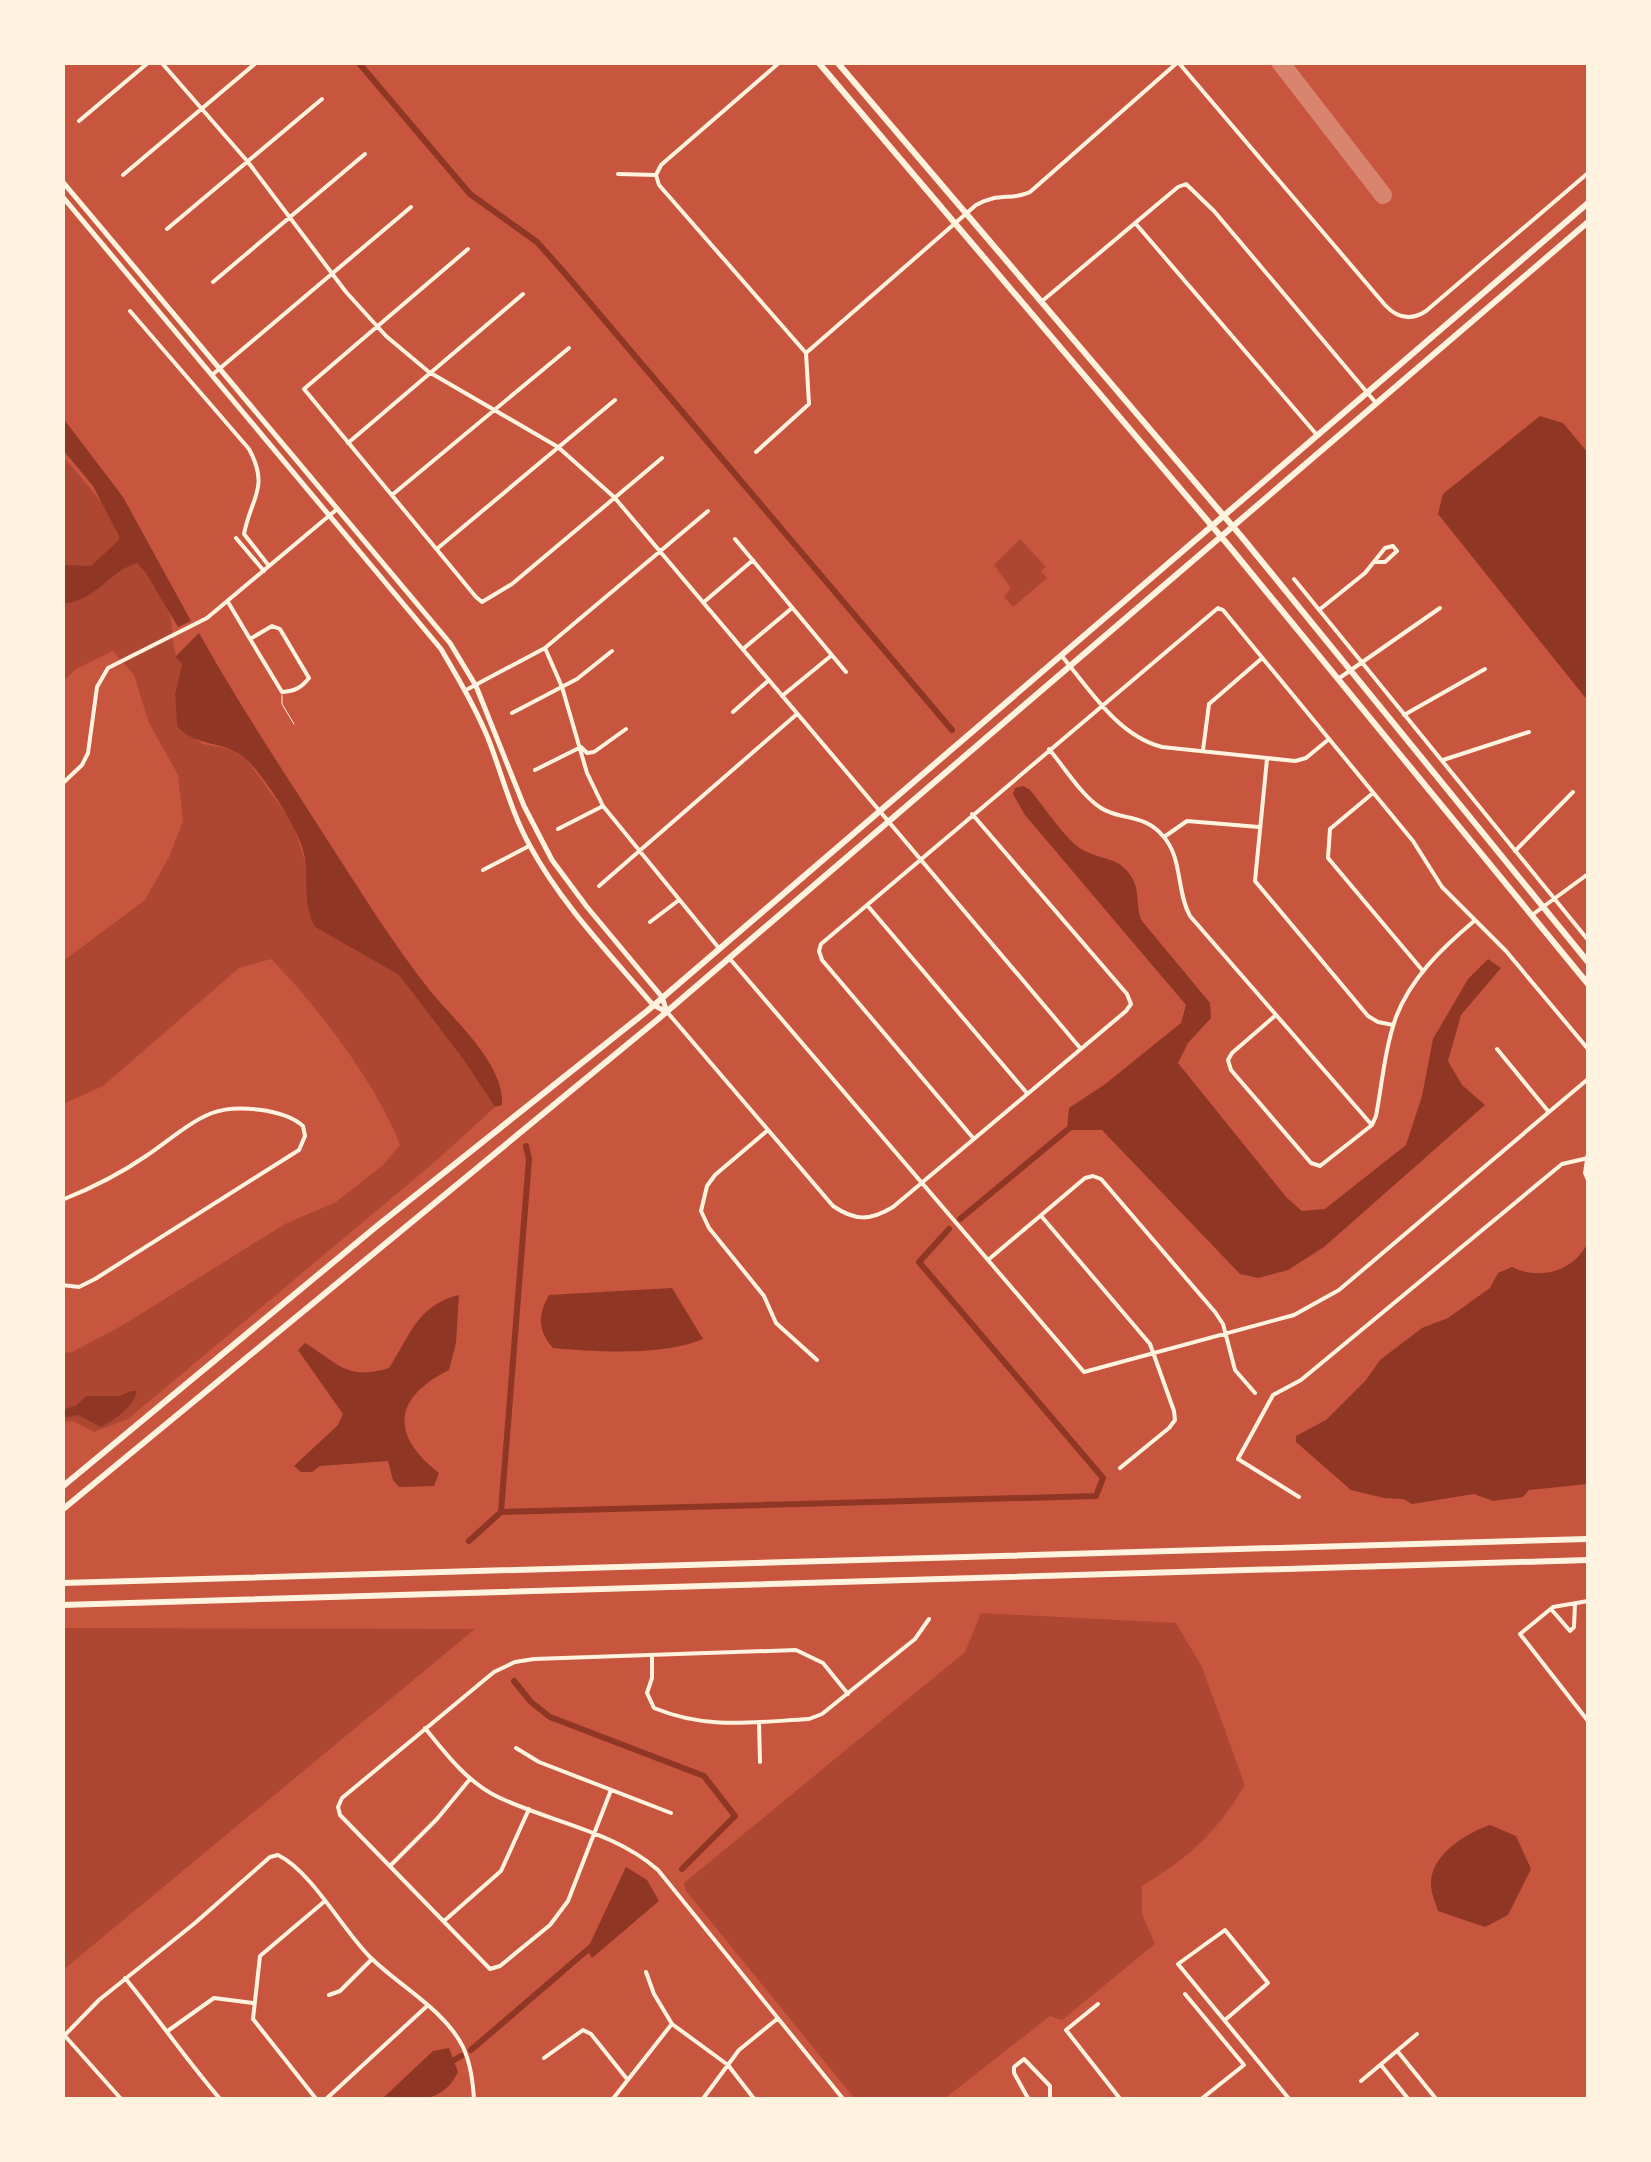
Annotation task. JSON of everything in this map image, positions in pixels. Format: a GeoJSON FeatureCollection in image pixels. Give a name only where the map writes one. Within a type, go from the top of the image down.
{"type":"FeatureCollection","features":[{"type":"Feature","properties":{"kind":"main road"},"geometry":{"type":"LineString","coordinates":[[818,62],[1220,536],[1588,984]]}},
{"type":"Feature","properties":{"kind":"main road"},"geometry":{"type":"LineString","coordinates":[[837,62],[1232,526],[1588,962]]}},
{"type":"Feature","properties":{"kind":"main road"},"geometry":{"type":"LineString","coordinates":[[62,181],[450,642],[476,686],[524,806],[552,860],[662,997],[667,1012]]}},
{"type":"Feature","properties":{"kind":"main road"},"geometry":{"type":"LineString","coordinates":[[62,196],[433,639],[466,690],[529,846],[556,889],[654,1005],[667,1012]]}},
{"type":"Feature","properties":{"kind":"main road"},"geometry":{"type":"LineString","coordinates":[[62,1487],[366,1235],[654,1005],[1588,203]]}},
{"type":"Feature","properties":{"kind":"main road"},"geometry":{"type":"LineString","coordinates":[[62,1510],[667,1012],[1588,222]]}},
{"type":"Feature","properties":{"kind":"main road"},"geometry":{"type":"LineString","coordinates":[[223,1355],[235,1368]]}},
{"type":"Feature","properties":{"kind":"main road"},"geometry":{"type":"LineString","coordinates":[[62,1583],[1588,1540]]}},
{"type":"Feature","properties":{"kind":"main road"},"geometry":{"type":"LineString","coordinates":[[62,1606],[1588,1560]]}},
{"type":"Feature","properties":{"kind":"street"},"geometry":{"type":"LineString","coordinates":[[78,121],[149,62]]}},
{"type":"Feature","properties":{"kind":"street"},"geometry":{"type":"LineString","coordinates":[[161,62],[292,216],[332,274],[376,326],[429,372],[558,447],[614,498],[1081,1048]]}},
{"type":"Feature","properties":{"kind":"street"},"geometry":{"type":"LineString","coordinates":[[123,175],[257,62]]}},
{"type":"Feature","properties":{"kind":"street"},"geometry":{"type":"LineString","coordinates":[[756,452],[809,404],[806,353],[659,185],[656,176],[661,166],[780,62]]}},
{"type":"Feature","properties":{"kind":"street"},"geometry":{"type":"LineString","coordinates":[[806,353],[964,215],[991,196],[1016,197],[1030,192],[1178,62],[1385,305],[1402,317],[1426,311],[1588,173]]}},
{"type":"Feature","properties":{"kind":"street"},"geometry":{"type":"LineString","coordinates":[[168,229],[322,99]]}},
{"type":"Feature","properties":{"kind":"street"},"geometry":{"type":"LineString","coordinates":[[212,282],[365,154]]}},
{"type":"Feature","properties":{"kind":"street"},"geometry":{"type":"LineString","coordinates":[[618,174],[656,176]]}},
{"type":"Feature","properties":{"kind":"street"},"geometry":{"type":"LineString","coordinates":[[1041,302],[1186,184],[1193,187],[1376,403]]}},
{"type":"Feature","properties":{"kind":"street"},"geometry":{"type":"LineString","coordinates":[[212,375],[411,207]]}},
{"type":"Feature","properties":{"kind":"street"},"geometry":{"type":"LineString","coordinates":[[1136,224],[1317,435]]}},
{"type":"Feature","properties":{"kind":"street"},"geometry":{"type":"LineString","coordinates":[[468,249],[304,389],[482,602],[512,584],[662,458]]}},
{"type":"Feature","properties":{"kind":"street"},"geometry":{"type":"LineString","coordinates":[[348,443],[524,294]]}},
{"type":"Feature","properties":{"kind":"street"},"geometry":{"type":"LineString","coordinates":[[130,311],[258,464],[261,484],[244,534],[269,566]]}},
{"type":"Feature","properties":{"kind":"street"},"geometry":{"type":"LineString","coordinates":[[392,496],[569,348]]}},
{"type":"Feature","properties":{"kind":"street"},"geometry":{"type":"LineString","coordinates":[[436,550],[614,400]]}},
{"type":"Feature","properties":{"kind":"street"},"geometry":{"type":"LineString","coordinates":[[62,784],[88,754],[97,687],[108,668],[192,627],[228,602],[339,508]]}},
{"type":"Feature","properties":{"kind":"street"},"geometry":{"type":"LineString","coordinates":[[466,690],[545,648],[708,511]]}},
{"type":"Feature","properties":{"kind":"street"},"geometry":{"type":"LineString","coordinates":[[236,538],[264,571]]}},
{"type":"Feature","properties":{"kind":"street"},"geometry":{"type":"LineString","coordinates":[[735,539],[846,672]]}},
{"type":"Feature","properties":{"kind":"street"},"geometry":{"type":"LineString","coordinates":[[704,602],[753,560]]}},
{"type":"Feature","properties":{"kind":"street"},"geometry":{"type":"LineString","coordinates":[[1319,610],[1376,562]]}},
{"type":"Feature","properties":{"kind":"street"},"geometry":{"type":"LineString","coordinates":[[1294,579],[1588,940]]}},
{"type":"Feature","properties":{"kind":"street"},"geometry":{"type":"LineString","coordinates":[[228,602],[250,639],[282,692],[302,686],[309,678],[280,629],[272,626],[250,639]]}},
{"type":"Feature","properties":{"kind":"street"},"geometry":{"type":"LineString","coordinates":[[743,648],[792,608]]}},
{"type":"Feature","properties":{"kind":"street"},"geometry":{"type":"LineString","coordinates":[[974,1139],[822,960],[821,944],[1218,608],[1413,841],[1442,887],[1506,951],[1588,1048]]}},
{"type":"Feature","properties":{"kind":"street"},"geometry":{"type":"LineString","coordinates":[[1338,679],[1440,608]]}},
{"type":"Feature","properties":{"kind":"street"},"geometry":{"type":"LineString","coordinates":[[545,648],[603,806],[720,948]]}},
{"type":"Feature","properties":{"kind":"street"},"geometry":{"type":"LineString","coordinates":[[512,713],[562,687],[612,650]]}},
{"type":"Feature","properties":{"kind":"street"},"geometry":{"type":"LineString","coordinates":[[782,696],[832,655]]}},
{"type":"Feature","properties":{"kind":"street"},"geometry":{"type":"LineString","coordinates":[[1062,656],[1122,728],[1141,742],[1300,761],[1329,739]]}},
{"type":"Feature","properties":{"kind":"street"},"geometry":{"type":"LineString","coordinates":[[1203,750],[1209,704],[1262,658]]}},
{"type":"Feature","properties":{"kind":"street"},"geometry":{"type":"LineString","coordinates":[[1404,715],[1485,669]]}},
{"type":"Feature","properties":{"kind":"street"},"geometry":{"type":"LineString","coordinates":[[733,712],[769,680]]}},
{"type":"Feature","properties":{"kind":"street"},"geometry":{"type":"LineString","coordinates":[[600,886],[797,714]]}},
{"type":"Feature","properties":{"kind":"street"},"geometry":{"type":"LineString","coordinates":[[581,748],[587,753],[594,752],[626,728]]}},
{"type":"Feature","properties":{"kind":"street"},"geometry":{"type":"LineString","coordinates":[[1442,760],[1529,732]]}},
{"type":"Feature","properties":{"kind":"street"},"geometry":{"type":"LineString","coordinates":[[535,770],[581,748]]}},
{"type":"Feature","properties":{"kind":"street"},"geometry":{"type":"LineString","coordinates":[[1049,749],[1102,810],[1133,816],[1152,825],[1164,837],[1176,860],[1179,890],[1190,916],[1372,1125]]}},
{"type":"Feature","properties":{"kind":"street"},"geometry":{"type":"LineString","coordinates":[[1267,759],[1254,872],[1260,888],[1368,1016],[1394,1025]]}},
{"type":"Feature","properties":{"kind":"street"},"geometry":{"type":"LineString","coordinates":[[1373,792],[1330,830],[1328,858],[1423,971]]}},
{"type":"Feature","properties":{"kind":"street"},"geometry":{"type":"LineString","coordinates":[[1516,850],[1573,792]]}},
{"type":"Feature","properties":{"kind":"street"},"geometry":{"type":"LineString","coordinates":[[558,829],[603,806]]}},
{"type":"Feature","properties":{"kind":"street"},"geometry":{"type":"LineString","coordinates":[[667,1012],[834,1206],[858,1219],[879,1216],[923,1184],[1130,1004],[1127,994],[972,814]]}},
{"type":"Feature","properties":{"kind":"street"},"geometry":{"type":"LineString","coordinates":[[1164,837],[1188,821],[1259,827]]}},
{"type":"Feature","properties":{"kind":"street"},"geometry":{"type":"LineString","coordinates":[[483,870],[529,846]]}},
{"type":"Feature","properties":{"kind":"street"},"geometry":{"type":"LineString","coordinates":[[1532,915],[1588,874]]}},
{"type":"Feature","properties":{"kind":"street"},"geometry":{"type":"LineString","coordinates":[[650,922],[678,900]]}},
{"type":"Feature","properties":{"kind":"street"},"geometry":{"type":"LineString","coordinates":[[867,905],[1028,1094]]}},
{"type":"Feature","properties":{"kind":"street"},"geometry":{"type":"LineString","coordinates":[[1276,1015],[1228,1060],[1230,1070],[1310,1162],[1320,1166],[1372,1125],[1394,1025],[1423,971],[1442,947],[1474,920]]}},
{"type":"Feature","properties":{"kind":"street"},"geometry":{"type":"LineString","coordinates":[[729,958],[1084,1372],[1294,1315],[1339,1290],[1588,1079]]}},
{"type":"Feature","properties":{"kind":"street"},"geometry":{"type":"LineString","coordinates":[[1497,1050],[1548,1111]]}},
{"type":"Feature","properties":{"kind":"street"},"geometry":{"type":"LineString","coordinates":[[62,1200],[122,1171],[201,1118],[217,1112],[234,1109],[295,1119],[303,1126],[305,1136],[300,1150],[95,1280],[79,1287],[62,1286]]}},
{"type":"Feature","properties":{"kind":"street"},"geometry":{"type":"LineString","coordinates":[[768,1130],[715,1175],[707,1186],[701,1211],[709,1228],[764,1296],[776,1324],[817,1360]]}},
{"type":"Feature","properties":{"kind":"street"},"geometry":{"type":"LineString","coordinates":[[1299,1497],[1238,1459],[1272,1395],[1301,1380],[1562,1164],[1588,1156],[1588,1180]]}},
{"type":"Feature","properties":{"kind":"street"},"geometry":{"type":"LineString","coordinates":[[988,1260],[1085,1178],[1100,1179],[1216,1312],[1235,1370],[1255,1393]]}},
{"type":"Feature","properties":{"kind":"street"},"geometry":{"type":"LineString","coordinates":[[1041,1216],[1156,1354],[1174,1420],[1120,1468]]}},
{"type":"Feature","properties":{"kind":"street"},"geometry":{"type":"LineString","coordinates":[[1588,1600],[1550,1610],[1520,1634],[1588,1721]]}},
{"type":"Feature","properties":{"kind":"street"},"geometry":{"type":"LineString","coordinates":[[1550,1610],[1570,1631],[1574,1627],[1575,1602]]}},
{"type":"Feature","properties":{"kind":"street"},"geometry":{"type":"LineString","coordinates":[[652,1654],[652,1678],[647,1693],[654,1708],[683,1720],[704,1723],[809,1718],[822,1714],[915,1639],[929,1618]]}},
{"type":"Feature","properties":{"kind":"street"},"geometry":{"type":"LineString","coordinates":[[611,1790],[568,1901],[550,1925],[500,1966],[490,1969],[340,1814],[338,1806],[342,1798],[425,1728],[494,1672],[515,1662],[534,1658],[796,1650],[822,1662],[848,1694]]}},
{"type":"Feature","properties":{"kind":"street"},"geometry":{"type":"LineString","coordinates":[[759,1722],[760,1762]]}},
{"type":"Feature","properties":{"kind":"street"},"geometry":{"type":"LineString","coordinates":[[425,1728],[470,1779],[495,1796],[627,1848],[658,1870],[844,2100]]}},
{"type":"Feature","properties":{"kind":"street"},"geometry":{"type":"LineString","coordinates":[[516,1748],[539,1762],[670,1814]]}},
{"type":"Feature","properties":{"kind":"street"},"geometry":{"type":"LineString","coordinates":[[390,1866],[470,1779]]}},
{"type":"Feature","properties":{"kind":"street"},"geometry":{"type":"LineString","coordinates":[[444,1922],[501,1871],[529,1810]]}},
{"type":"Feature","properties":{"kind":"street"},"geometry":{"type":"LineString","coordinates":[[122,2100],[64,2037],[125,1978],[270,1857],[278,1855],[325,1901],[372,1959],[427,2006],[463,2047],[473,2076],[474,2100]]}},
{"type":"Feature","properties":{"kind":"street"},"geometry":{"type":"LineString","coordinates":[[317,2100],[253,2019],[260,1956],[325,1901]]}},
{"type":"Feature","properties":{"kind":"street"},"geometry":{"type":"LineString","coordinates":[[1224,2020],[1268,1983],[1225,1930],[1178,1964],[1224,2020],[1290,2100]]}},
{"type":"Feature","properties":{"kind":"street"},"geometry":{"type":"LineString","coordinates":[[329,1996],[340,1991],[372,1959]]}},
{"type":"Feature","properties":{"kind":"street"},"geometry":{"type":"LineString","coordinates":[[646,1972],[672,2024],[728,2066],[755,2100]]}},
{"type":"Feature","properties":{"kind":"street"},"geometry":{"type":"LineString","coordinates":[[125,1978],[221,2100]]}},
{"type":"Feature","properties":{"kind":"street"},"geometry":{"type":"LineString","coordinates":[[1186,1994],[1244,2065],[1200,2100]]}},
{"type":"Feature","properties":{"kind":"street"},"geometry":{"type":"LineString","coordinates":[[169,2030],[214,1998],[254,2002]]}},
{"type":"Feature","properties":{"kind":"street"},"geometry":{"type":"LineString","coordinates":[[1098,2004],[1066,2030],[1121,2100]]}},
{"type":"Feature","properties":{"kind":"street"},"geometry":{"type":"LineString","coordinates":[[326,2100],[427,2006]]}},
{"type":"Feature","properties":{"kind":"street"},"geometry":{"type":"LineString","coordinates":[[702,2100],[740,2050],[778,2019]]}},
{"type":"Feature","properties":{"kind":"street"},"geometry":{"type":"LineString","coordinates":[[612,2100],[672,2024]]}},
{"type":"Feature","properties":{"kind":"street"},"geometry":{"type":"LineString","coordinates":[[544,2058],[584,2030],[627,2079]]}},
{"type":"Feature","properties":{"kind":"street"},"geometry":{"type":"LineString","coordinates":[[1361,2081],[1417,2034]]}},
{"type":"Feature","properties":{"kind":"street"},"geometry":{"type":"LineString","coordinates":[[1398,2051],[1436,2100]]}},
{"type":"Feature","properties":{"kind":"street"},"geometry":{"type":"LineString","coordinates":[[1030,2100],[1014,2073],[1014,2066],[1024,2059],[1050,2086],[1050,2100]]}},
{"type":"Feature","properties":{"kind":"street"},"geometry":{"type":"LineString","coordinates":[[1381,2065],[1409,2100]]}},
{"type":"Feature","properties":{"kind":"lane"},"geometry":{"type":"LineString","coordinates":[[282,692],[282,704],[294,724]]}},
{"type":"Feature","properties":{"kind":"shaded area"},"geometry":{"type":"Polygon","coordinates":[[[1540,416],[1563,423],[1588,453],[1588,701],[1438,514],[1443,494],[1540,416]]]}},
{"type":"Feature","properties":{"kind":"shaded area"},"geometry":{"type":"Polygon","coordinates":[[[63,418],[123,497],[191,621],[178,627],[137,563],[84,598],[63,603],[63,565],[91,566],[119,536],[93,486],[63,450],[63,418]]]}},
{"type":"Feature","properties":{"kind":"shaded area"},"geometry":{"type":"Polygon","coordinates":[[[62,456],[122,530],[161,594],[171,619],[175,652],[182,664],[175,694],[177,726],[203,744],[234,750],[247,760],[292,822],[305,861],[308,902],[315,927],[399,975],[495,1107],[128,1419],[94,1432],[73,1421],[63,1422],[63,1353],[123,1325],[285,1224],[336,1202],[383,1165],[400,1145],[377,1097],[344,1047],[271,959],[239,968],[103,1086],[63,1104],[63,961],[145,900],[183,821],[178,775],[149,723],[134,675],[113,651],[76,669],[63,681],[62,456]]]}},
{"type":"Feature","properties":{"kind":"shaded area"},"geometry":{"type":"Polygon","coordinates":[[[1020,539],[1046,567],[1041,571],[1047,578],[1013,607],[1004,597],[1011,588],[994,565],[1020,539]]]}},
{"type":"Feature","properties":{"kind":"shaded area"},"geometry":{"type":"Polygon","coordinates":[[[199,633],[390,937],[487,1060],[501,1090],[502,1105],[495,1107],[399,975],[315,927],[307,902],[302,847],[272,791],[254,767],[238,753],[193,738],[177,726],[175,694],[182,664],[175,657],[199,633]]]}},
{"type":"Feature","properties":{"kind":"shaded area"},"geometry":{"type":"Polygon","coordinates":[[[1023,786],[1077,846],[1115,862],[1131,876],[1142,921],[1210,1003],[1211,1018],[1188,1043],[1178,1063],[1287,1198],[1302,1211],[1325,1209],[1406,1145],[1422,1096],[1433,1039],[1468,979],[1488,959],[1501,968],[1461,1015],[1448,1061],[1462,1085],[1485,1105],[1324,1247],[1288,1270],[1258,1278],[1240,1274],[1102,1130],[1067,1130],[1069,1108],[1181,1023],[1186,1005],[1025,815],[1013,794],[1015,788],[1023,786]]]}},
{"type":"Feature","properties":{"kind":"shaded area"},"geometry":{"type":"Polygon","coordinates":[[[1588,1242],[1588,1484],[1529,1490],[1523,1497],[1493,1501],[1474,1494],[1412,1504],[1351,1490],[1296,1442],[1296,1436],[1326,1420],[1380,1360],[1422,1328],[1448,1318],[1490,1288],[1498,1273],[1512,1267],[1534,1273],[1556,1271],[1575,1260],[1588,1242]]]}},
{"type":"Feature","properties":{"kind":"shaded area"},"geometry":{"type":"Polygon","coordinates":[[[672,1288],[703,1339],[650,1350],[553,1348],[542,1329],[541,1316],[549,1295],[672,1288]]]}},
{"type":"Feature","properties":{"kind":"shaded area"},"geometry":{"type":"Polygon","coordinates":[[[459,1295],[456,1343],[449,1370],[417,1393],[405,1418],[412,1445],[439,1473],[434,1486],[399,1487],[388,1461],[320,1466],[312,1472],[301,1472],[294,1466],[338,1425],[343,1414],[298,1350],[305,1343],[353,1371],[389,1368],[424,1314],[459,1295]]]}},
{"type":"Feature","properties":{"kind":"shaded area"},"geometry":{"type":"Polygon","coordinates":[[[137,1391],[128,1407],[101,1427],[78,1415],[63,1418],[63,1410],[77,1405],[86,1396],[119,1396],[137,1391]]]}},
{"type":"Feature","properties":{"kind":"shaded area"},"geometry":{"type":"Polygon","coordinates":[[[981,1613],[1176,1623],[1202,1667],[1245,1785],[1201,1843],[1142,1886],[1142,1914],[1155,1944],[1062,2020],[1050,2016],[944,2099],[855,2099],[686,1891],[684,1883],[965,1652],[981,1613]]]}},
{"type":"Feature","properties":{"kind":"shaded area"},"geometry":{"type":"Polygon","coordinates":[[[63,1628],[475,1629],[63,1970],[63,1628]]]}},
{"type":"Feature","properties":{"kind":"shaded area"},"geometry":{"type":"Polygon","coordinates":[[[1490,1825],[1516,1836],[1531,1869],[1508,1915],[1485,1927],[1438,1911],[1431,1887],[1436,1865],[1450,1847],[1490,1825]]]}},
{"type":"Feature","properties":{"kind":"shaded area"},"geometry":{"type":"Polygon","coordinates":[[[626,1867],[647,1880],[659,1901],[592,1958],[587,1950],[626,1867]]]}},
{"type":"Feature","properties":{"kind":"shaded area"},"geometry":{"type":"Polygon","coordinates":[[[449,2048],[458,2072],[444,2090],[426,2098],[382,2099],[433,2051],[449,2048]]]}},
{"type":"Feature","properties":{"kind":"waterway"},"geometry":{"type":"LineString","coordinates":[[358,62],[470,194],[537,242],[562,270],[952,730]]}},
{"type":"Feature","properties":{"kind":"waterway"},"geometry":{"type":"LineString","coordinates":[[960,1219],[1072,1126]]}},
{"type":"Feature","properties":{"kind":"waterway"},"geometry":{"type":"LineString","coordinates":[[469,1541],[501,1512],[529,1159],[526,1146]]}},
{"type":"Feature","properties":{"kind":"waterway"},"geometry":{"type":"LineString","coordinates":[[501,1512],[1096,1496],[1103,1478],[919,1262],[949,1229]]}},
{"type":"Feature","properties":{"kind":"waterway"},"geometry":{"type":"LineString","coordinates":[[514,1681],[550,1717],[704,1776],[735,1816],[682,1869]]}},
{"type":"Feature","properties":{"kind":"waterway"},"geometry":{"type":"LineString","coordinates":[[471,2050],[592,1946]]}},
{"type":"Feature","properties":{"kind":"waterway"},"geometry":{"type":"LineString","coordinates":[[449,2063],[461,2056]]}},
{"type":"Feature","properties":{"kind":"taxiway"},"geometry":{"type":"LineString","coordinates":[[1280,62],[1383,195]]}}]}
